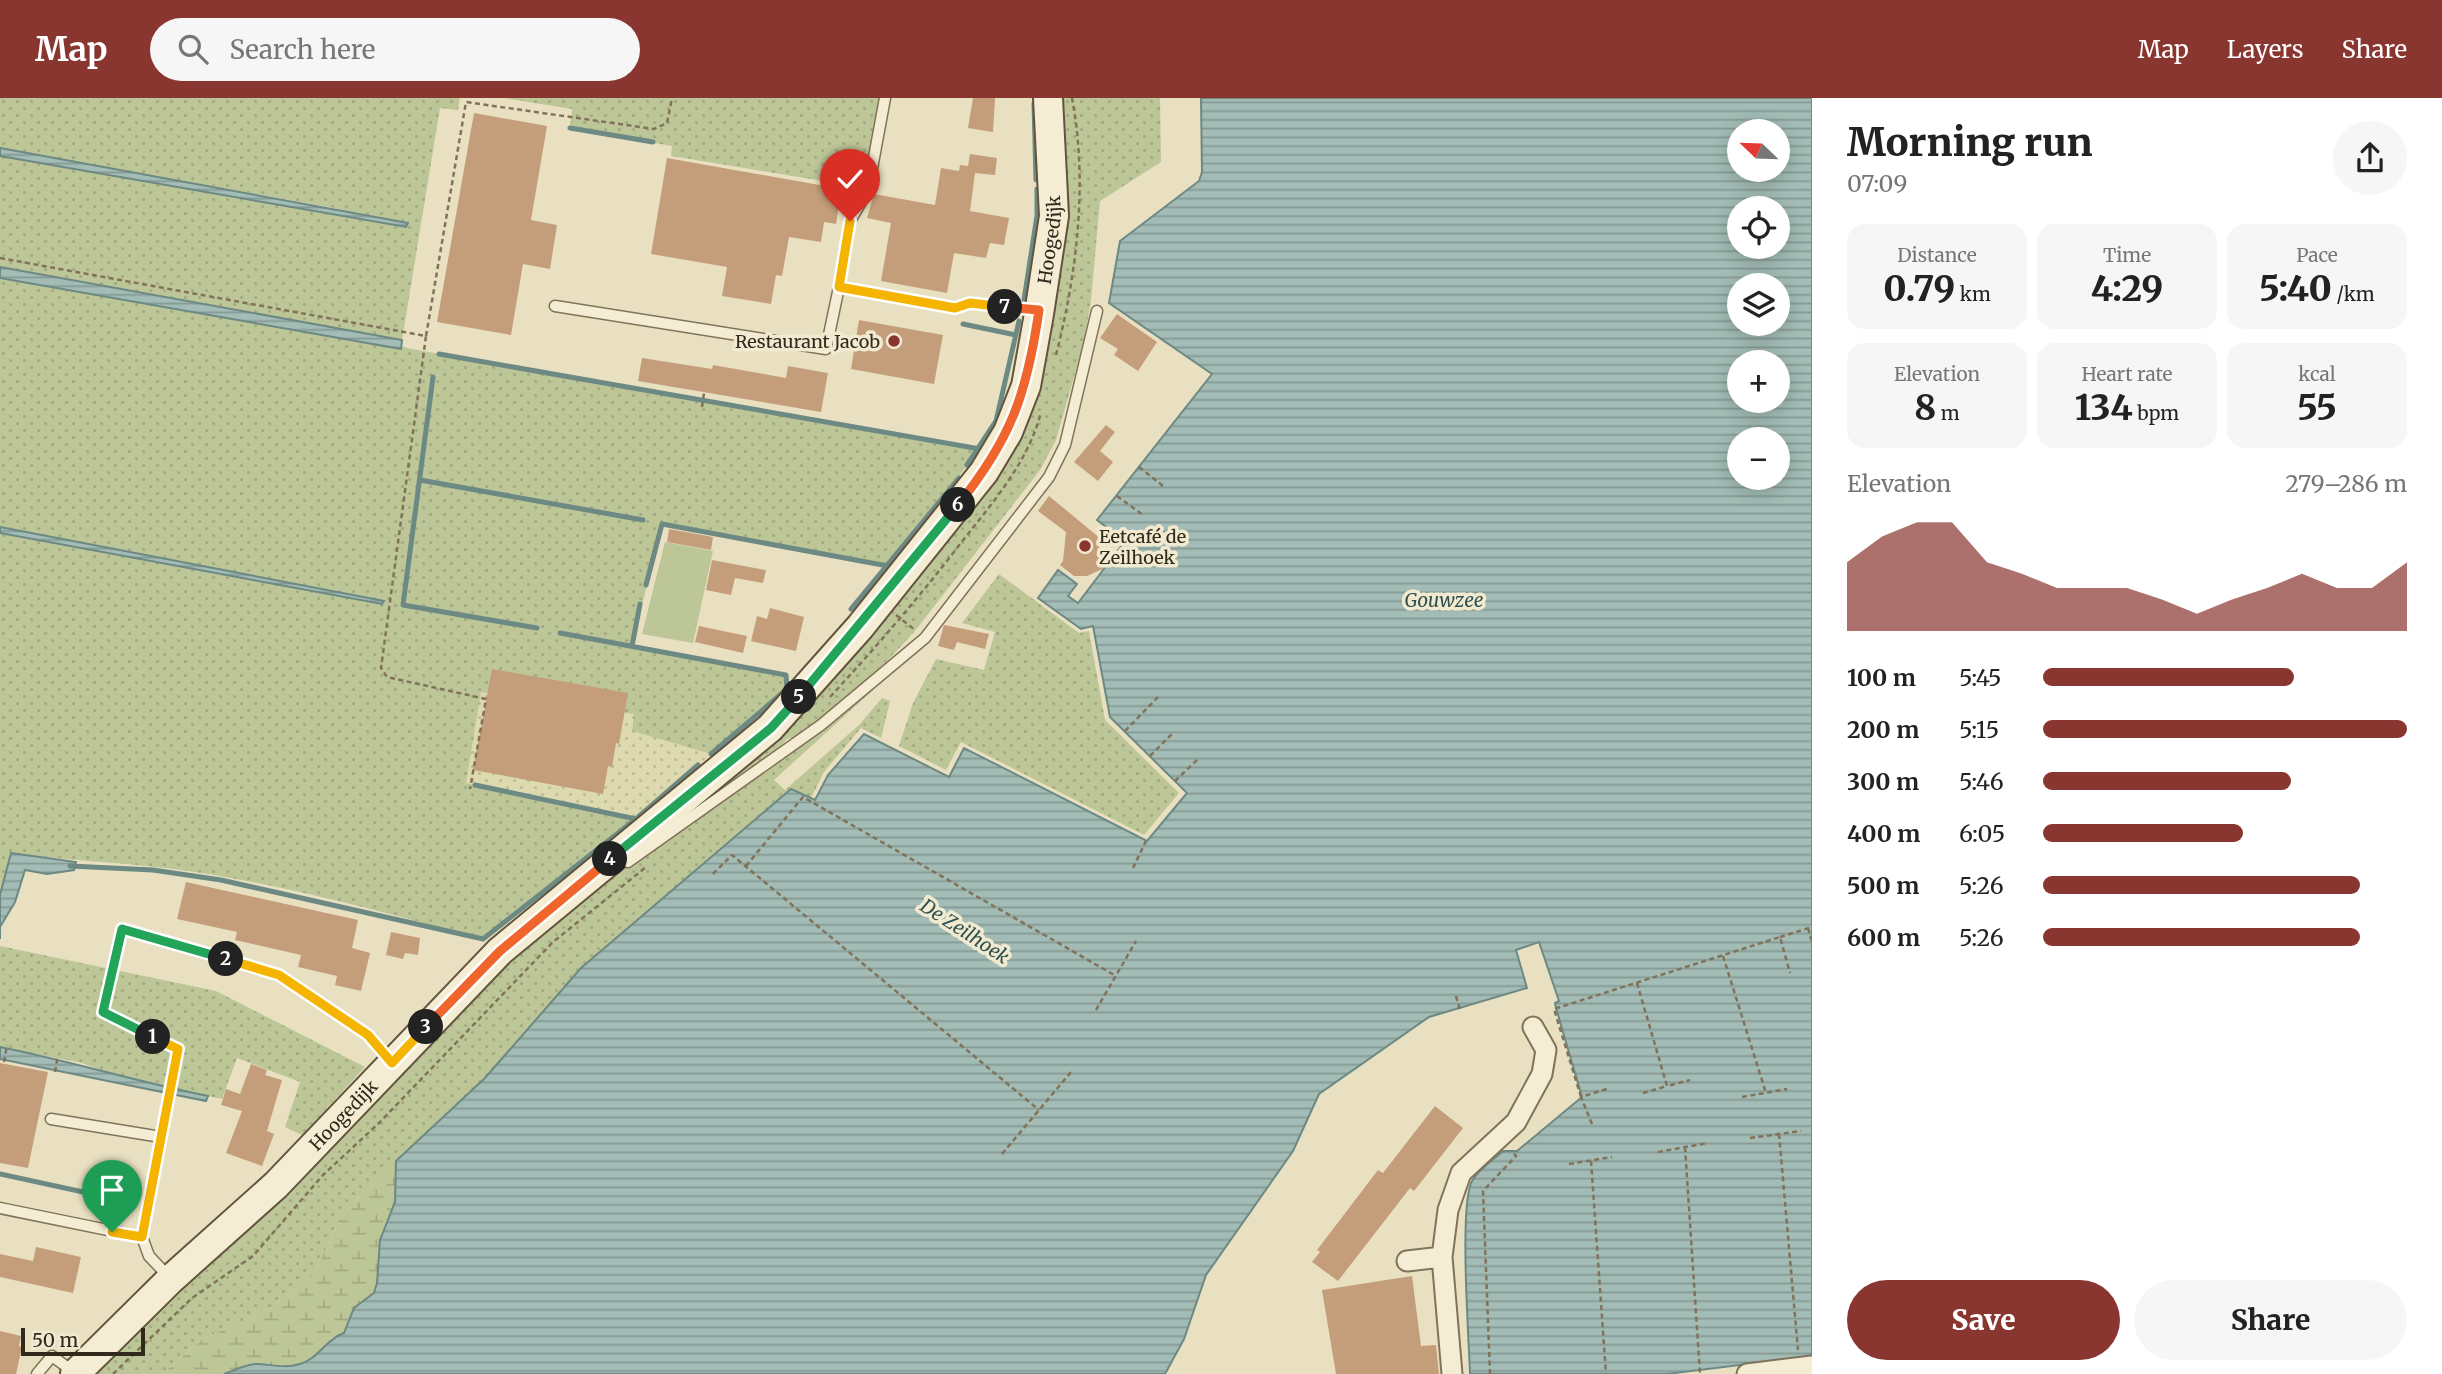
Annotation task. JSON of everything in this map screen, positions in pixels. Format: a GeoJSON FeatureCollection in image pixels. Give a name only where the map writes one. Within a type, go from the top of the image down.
{"type":"FeatureCollection","features":[{"type":"Feature","properties":{"kind":"street","name":"Hoogedijk"},"geometry":{"type":"LineString","coordinates":[[75,1374],[171,1279],[276,1185],[500,951],[771,728],[860,627],[977,481],[1008,432],[1026,386],[1054,216],[1048,98]]}},
{"type":"Feature","properties":{"kind":"street"},"geometry":{"type":"LineString","coordinates":[[1452,1374],[1442,1257],[1448,1210],[1461,1173],[1516,1122],[1542,1074],[1546,1051],[1533,1027]]}},
{"type":"Feature","properties":{"kind":"street"},"geometry":{"type":"LineString","coordinates":[[1407,1261],[1442,1257]]}},
{"type":"Feature","properties":{"kind":"street"},"geometry":{"type":"LineString","coordinates":[[1747,1374],[1805,1362]]}},
{"type":"Feature","properties":{"kind":"lane"},"geometry":{"type":"LineString","coordinates":[[555,306],[826,349],[850,221],[868,190],[884,98]]}},
{"type":"Feature","properties":{"kind":"lane"},"geometry":{"type":"LineString","coordinates":[[839,287],[955,308],[970,303],[1039,310]]}},
{"type":"Feature","properties":{"kind":"lane"},"geometry":{"type":"LineString","coordinates":[[564,897],[596,885],[790,748],[925,638],[1049,477],[1065,444],[1097,311]]}},
{"type":"Feature","properties":{"kind":"lane"},"geometry":{"type":"LineString","coordinates":[[171,1279],[149,1256],[142,1237],[178,1049],[103,1012],[122,929],[279,975],[368,1035],[392,1063]]}},
{"type":"Feature","properties":{"kind":"lane"},"geometry":{"type":"LineString","coordinates":[[51,1119],[161,1137]]}},
{"type":"Feature","properties":{"kind":"lane"},"geometry":{"type":"LineString","coordinates":[[0,1208],[142,1237]]}},
{"type":"Feature","properties":{"kind":"lane"},"geometry":{"type":"LineString","coordinates":[[37,1374],[52,1356],[75,1374]]}},
{"type":"Feature","properties":{"kind":"path"},"geometry":{"type":"LineString","coordinates":[[470,789],[486,699],[387,677],[381,668],[426,336],[466,102],[654,130],[667,123],[672,98]]}},
{"type":"Feature","properties":{"kind":"path"},"geometry":{"type":"LineString","coordinates":[[0,258],[426,336]]}},
{"type":"Feature","properties":{"kind":"path"},"geometry":{"type":"LineString","coordinates":[[702,407],[704,393]]}},
{"type":"Feature","properties":{"kind":"path"},"geometry":{"type":"LineString","coordinates":[[1139,467],[1163,486]]}},
{"type":"Feature","properties":{"kind":"path"},"geometry":{"type":"LineString","coordinates":[[1117,496],[1143,515]]}},
{"type":"Feature","properties":{"kind":"path"},"geometry":{"type":"LineString","coordinates":[[1125,731],[1158,697]]}},
{"type":"Feature","properties":{"kind":"path"},"geometry":{"type":"LineString","coordinates":[[1150,756],[1171,733]]}},
{"type":"Feature","properties":{"kind":"path"},"geometry":{"type":"LineString","coordinates":[[1175,781],[1198,759]]}},
{"type":"Feature","properties":{"kind":"path"},"geometry":{"type":"LineString","coordinates":[[746,866],[803,797],[1116,976]]}},
{"type":"Feature","properties":{"kind":"path"},"geometry":{"type":"LineString","coordinates":[[1133,868],[1146,841]]}},
{"type":"Feature","properties":{"kind":"path"},"geometry":{"type":"LineString","coordinates":[[713,874],[732,855],[1039,1110]]}},
{"type":"Feature","properties":{"kind":"path"},"geometry":{"type":"LineString","coordinates":[[1591,1124],[1554,1009],[1810,928],[1812,942]]}},
{"type":"Feature","properties":{"kind":"path"},"geometry":{"type":"LineString","coordinates":[[1780,937],[1790,973]]}},
{"type":"Feature","properties":{"kind":"path"},"geometry":{"type":"LineString","coordinates":[[1096,1010],[1136,942]]}},
{"type":"Feature","properties":{"kind":"path"},"geometry":{"type":"LineString","coordinates":[[1723,955],[1766,1093]]}},
{"type":"Feature","properties":{"kind":"path"},"geometry":{"type":"LineString","coordinates":[[1637,983],[1667,1086]]}},
{"type":"Feature","properties":{"kind":"path"},"geometry":{"type":"LineString","coordinates":[[1456,996],[1460,1010]]}},
{"type":"Feature","properties":{"kind":"path"},"geometry":{"type":"LineString","coordinates":[[4,1062],[7,1045]]}},
{"type":"Feature","properties":{"kind":"path"},"geometry":{"type":"LineString","coordinates":[[55,1072],[58,1055]]}},
{"type":"Feature","properties":{"kind":"path"},"geometry":{"type":"LineString","coordinates":[[1002,1154],[1070,1072]]}},
{"type":"Feature","properties":{"kind":"path"},"geometry":{"type":"LineString","coordinates":[[1643,1093],[1690,1080]]}},
{"type":"Feature","properties":{"kind":"path"},"geometry":{"type":"LineString","coordinates":[[1581,1097],[1610,1088]]}},
{"type":"Feature","properties":{"kind":"path"},"geometry":{"type":"LineString","coordinates":[[1742,1097],[1787,1089]]}},
{"type":"Feature","properties":{"kind":"path"},"geometry":{"type":"LineString","coordinates":[[1750,1138],[1801,1130]]}},
{"type":"Feature","properties":{"kind":"path"},"geometry":{"type":"LineString","coordinates":[[1779,1134],[1805,1362]]}},
{"type":"Feature","properties":{"kind":"path"},"geometry":{"type":"LineString","coordinates":[[1658,1152],[1708,1143]]}},
{"type":"Feature","properties":{"kind":"path"},"geometry":{"type":"LineString","coordinates":[[1490,1374],[1483,1191],[1516,1156],[1507,1144]]}},
{"type":"Feature","properties":{"kind":"path"},"geometry":{"type":"LineString","coordinates":[[1685,1147],[1700,1374]]}},
{"type":"Feature","properties":{"kind":"path"},"geometry":{"type":"LineString","coordinates":[[1569,1164],[1612,1157]]}},
{"type":"Feature","properties":{"kind":"path"},"geometry":{"type":"LineString","coordinates":[[1591,1161],[1606,1374]]}},
{"type":"Feature","properties":{"kind":"shaded area"},"geometry":{"type":"Polygon","coordinates":[[[481,692],[634,714],[632,731],[711,754],[636,819],[465,783],[481,692]]]}},
{"type":"Feature","properties":{"kind":"green space"},"geometry":{"type":"Polygon","coordinates":[[[0,98],[460,98],[458,110],[440,108],[402,340],[132,295],[439,354],[980,449],[888,566],[662,524],[632,646],[786,675],[787,689],[711,754],[632,731],[634,714],[481,692],[466,783],[636,819],[483,939],[325,898],[245,881],[165,868],[11,853],[0,895],[0,156],[405,227],[334,208],[0,148],[0,98]]]}},
{"type":"Feature","properties":{"kind":"green space"},"geometry":{"type":"Polygon","coordinates":[[[503,98],[888,98],[871,189],[671,156],[672,146],[570,128],[572,109],[503,98]]]}},
{"type":"Feature","properties":{"kind":"green space"},"geometry":{"type":"Polygon","coordinates":[[[1055,98],[1160,98],[1161,162],[1100,201],[1091,300],[1084,342],[1056,440],[1040,470],[915,631],[888,660],[802,735],[787,739],[772,757],[675,819],[1018,432],[1055,98]]]}},
{"type":"Feature","properties":{"kind":"green space"},"geometry":{"type":"Polygon","coordinates":[[[665,542],[713,551],[693,643],[642,634],[665,542]]]}},
{"type":"Feature","properties":{"kind":"green space"},"geometry":{"type":"Polygon","coordinates":[[[999,574],[1079,633],[1089,631],[1105,720],[1179,793],[1144,835],[961,742],[946,770],[899,746],[913,703],[936,659],[984,670],[995,632],[962,623],[999,574]]]}},
{"type":"Feature","properties":{"kind":"green space"},"geometry":{"type":"Polygon","coordinates":[[[869,688],[873,690],[774,780],[785,790],[859,725],[882,698],[890,701],[881,738],[861,728],[824,772],[811,798],[791,789],[581,968],[485,1078],[357,1199],[339,1222],[313,1276],[270,1308],[203,1339],[162,1374],[88,1374],[558,911],[599,887],[869,688]]]}},
{"type":"Feature","properties":{"kind":"green space"},"geometry":{"type":"Polygon","coordinates":[[[0,946],[216,991],[365,1067],[302,1135],[285,1127],[300,1082],[237,1058],[222,1099],[125,1079],[82,1063],[0,1047],[0,946]]]}},
{"type":"Feature","properties":{"kind":"green space"},"geometry":{"type":"Polygon","coordinates":[[[396,1161],[395,1202],[380,1240],[374,1293],[354,1308],[344,1333],[331,1338],[303,1364],[281,1367],[254,1364],[224,1374],[162,1374],[203,1339],[270,1308],[313,1276],[339,1222],[357,1199],[396,1161]]]}},
{"type":"Feature","properties":{"kind":"water","name":"Gouwzee"},"geometry":{"type":"Polygon","coordinates":[[[1201,98],[1812,98],[1812,1356],[1667,1374],[1470,1374],[1465,1244],[1468,1195],[1472,1181],[1503,1151],[1517,1151],[1582,1097],[1556,1008],[1555,1003],[1559,1001],[1539,942],[1516,950],[1527,988],[1429,1017],[1319,1094],[1293,1151],[1206,1275],[1184,1339],[1165,1374],[224,1374],[252,1364],[300,1364],[344,1333],[354,1308],[374,1293],[380,1240],[395,1202],[396,1161],[485,1078],[581,968],[791,789],[815,800],[828,775],[864,734],[949,777],[964,748],[1147,841],[1187,793],[1110,717],[1093,626],[1081,629],[1038,598],[1058,570],[1077,584],[1068,596],[1078,603],[1125,541],[1097,520],[1212,374],[1109,303],[1120,241],[1199,181],[1202,172],[1201,98]]]}},
{"type":"Feature","properties":{"kind":"water"},"geometry":{"type":"Polygon","coordinates":[[[0,148],[408,223],[406,227],[0,156],[0,148]]]}},
{"type":"Feature","properties":{"kind":"water"},"geometry":{"type":"Polygon","coordinates":[[[0,267],[402,340],[401,349],[0,278],[0,267]]]}},
{"type":"Feature","properties":{"kind":"water"},"geometry":{"type":"Polygon","coordinates":[[[0,527],[384,601],[382,604],[0,533],[0,527]]]}},
{"type":"Feature","properties":{"kind":"water"},"geometry":{"type":"Polygon","coordinates":[[[11,853],[76,862],[74,870],[47,874],[25,870],[15,902],[0,927],[0,895],[11,853]]]}},
{"type":"Feature","properties":{"kind":"water"},"geometry":{"type":"Polygon","coordinates":[[[0,1047],[208,1096],[206,1101],[0,1059],[0,1047]]]}},
{"type":"Feature","properties":{"kind":"building"},"geometry":{"type":"Polygon","coordinates":[[[973,98],[995,98],[993,132],[968,128],[973,98]]]}},
{"type":"Feature","properties":{"kind":"building"},"geometry":{"type":"Polygon","coordinates":[[[474,113],[547,126],[531,220],[557,225],[550,269],[523,264],[511,335],[437,322],[474,113]]]}},
{"type":"Feature","properties":{"kind":"building"},"geometry":{"type":"Polygon","coordinates":[[[970,154],[997,158],[995,175],[975,173],[970,211],[1009,218],[1004,245],[990,243],[986,258],[954,253],[947,293],[881,281],[891,223],[867,218],[874,194],[935,205],[941,168],[959,171],[960,165],[968,166],[970,154]]]}},
{"type":"Feature","properties":{"kind":"building"},"geometry":{"type":"Polygon","coordinates":[[[667,158],[842,189],[836,224],[824,222],[821,242],[789,237],[782,276],[776,275],[771,304],[722,296],[727,267],[651,254],[667,158]]]}},
{"type":"Feature","properties":{"kind":"building"},"geometry":{"type":"Polygon","coordinates":[[[1117,314],[1157,342],[1138,371],[1114,355],[1118,349],[1100,338],[1117,314]]]}},
{"type":"Feature","properties":{"kind":"building"},"geometry":{"type":"Polygon","coordinates":[[[859,320],[943,335],[934,384],[851,369],[859,320]]]}},
{"type":"Feature","properties":{"kind":"building"},"geometry":{"type":"Polygon","coordinates":[[[642,358],[712,369],[713,365],[786,378],[788,366],[828,373],[821,412],[638,381],[642,358]]]}},
{"type":"Feature","properties":{"kind":"building"},"geometry":{"type":"Polygon","coordinates":[[[1106,425],[1115,432],[1100,451],[1113,462],[1098,481],[1074,462],[1106,425]]]}},
{"type":"Feature","properties":{"kind":"building"},"geometry":{"type":"Polygon","coordinates":[[[1049,496],[1101,539],[1098,555],[1111,565],[1087,576],[1074,576],[1060,565],[1063,561],[1066,532],[1038,511],[1049,496]]]}},
{"type":"Feature","properties":{"kind":"building"},"geometry":{"type":"Polygon","coordinates":[[[669,529],[713,537],[711,550],[667,542],[669,529]]]}},
{"type":"Feature","properties":{"kind":"building"},"geometry":{"type":"Polygon","coordinates":[[[712,560],[766,570],[763,583],[735,578],[731,595],[706,590],[712,560]]]}},
{"type":"Feature","properties":{"kind":"building"},"geometry":{"type":"Polygon","coordinates":[[[770,608],[804,617],[796,651],[751,641],[757,616],[767,619],[770,608]]]}},
{"type":"Feature","properties":{"kind":"building"},"geometry":{"type":"Polygon","coordinates":[[[944,625],[989,634],[985,649],[957,642],[954,650],[938,646],[944,625]]]}},
{"type":"Feature","properties":{"kind":"building"},"geometry":{"type":"Polygon","coordinates":[[[699,626],[747,636],[743,653],[695,642],[699,626]]]}},
{"type":"Feature","properties":{"kind":"building"},"geometry":{"type":"Polygon","coordinates":[[[492,669],[628,693],[619,744],[616,743],[612,767],[608,766],[603,794],[473,770],[492,669]]]}},
{"type":"Feature","properties":{"kind":"building"},"geometry":{"type":"Polygon","coordinates":[[[186,882],[358,920],[352,948],[370,953],[361,991],[335,985],[337,976],[298,967],[301,955],[235,940],[237,932],[177,919],[186,882]]]}},
{"type":"Feature","properties":{"kind":"building"},"geometry":{"type":"Polygon","coordinates":[[[391,932],[420,938],[418,955],[405,953],[403,959],[386,955],[391,932]]]}},
{"type":"Feature","properties":{"kind":"building"},"geometry":{"type":"Polygon","coordinates":[[[0,1063],[48,1072],[28,1168],[0,1163],[0,1063]]]}},
{"type":"Feature","properties":{"kind":"building"},"geometry":{"type":"Polygon","coordinates":[[[251,1064],[267,1070],[265,1075],[282,1080],[267,1131],[274,1134],[262,1166],[226,1153],[242,1111],[221,1105],[226,1089],[240,1094],[251,1064]]]}},
{"type":"Feature","properties":{"kind":"building"},"geometry":{"type":"Polygon","coordinates":[[[1435,1106],[1463,1128],[1414,1191],[1410,1188],[1338,1281],[1312,1262],[1320,1252],[1317,1250],[1378,1170],[1383,1173],[1435,1106]]]}},
{"type":"Feature","properties":{"kind":"building"},"geometry":{"type":"Polygon","coordinates":[[[36,1247],[81,1257],[73,1293],[0,1277],[0,1254],[33,1261],[36,1247]]]}},
{"type":"Feature","properties":{"kind":"building"},"geometry":{"type":"Polygon","coordinates":[[[1412,1276],[1421,1346],[1436,1345],[1439,1374],[1336,1374],[1322,1290],[1412,1276]]]}},
{"type":"Feature","properties":{"kind":"building"},"geometry":{"type":"Polygon","coordinates":[[[0,1331],[21,1336],[19,1346],[22,1347],[16,1374],[0,1374],[0,1331]]]}},
{"type":"Feature","properties":{"kind":"waterway"},"geometry":{"type":"LineString","coordinates":[[1034,103],[1036,180]]}},
{"type":"Feature","properties":{"kind":"waterway"},"geometry":{"type":"LineString","coordinates":[[570,128],[653,142]]}},
{"type":"Feature","properties":{"kind":"waterway"},"geometry":{"type":"LineString","coordinates":[[1024,300],[1037,216],[1037,189]]}},
{"type":"Feature","properties":{"kind":"waterway"},"geometry":{"type":"LineString","coordinates":[[967,465],[996,421],[1019,321]]}},
{"type":"Feature","properties":{"kind":"waterway"},"geometry":{"type":"LineString","coordinates":[[963,324],[1016,335]]}},
{"type":"Feature","properties":{"kind":"waterway"},"geometry":{"type":"LineString","coordinates":[[439,354],[980,449]]}},
{"type":"Feature","properties":{"kind":"waterway"},"geometry":{"type":"LineString","coordinates":[[433,377],[403,605],[537,628]]}},
{"type":"Feature","properties":{"kind":"waterway"},"geometry":{"type":"LineString","coordinates":[[851,609],[959,478]]}},
{"type":"Feature","properties":{"kind":"waterway"},"geometry":{"type":"LineString","coordinates":[[420,480],[643,520]]}},
{"type":"Feature","properties":{"kind":"waterway"},"geometry":{"type":"LineString","coordinates":[[646,585],[662,524],[888,566]]}},
{"type":"Feature","properties":{"kind":"waterway"},"geometry":{"type":"LineString","coordinates":[[632,646],[640,604]]}},
{"type":"Feature","properties":{"kind":"waterway"},"geometry":{"type":"LineString","coordinates":[[560,633],[786,675],[787,689],[711,754]]}},
{"type":"Feature","properties":{"kind":"waterway"},"geometry":{"type":"LineString","coordinates":[[70,866],[153,870],[221,880],[483,939],[636,819],[698,765]]}},
{"type":"Feature","properties":{"kind":"waterway"},"geometry":{"type":"LineString","coordinates":[[475,785],[636,819]]}},
{"type":"Feature","properties":{"kind":"waterway"},"geometry":{"type":"LineString","coordinates":[[0,1174],[120,1200]]}},
{"type":"Feature","properties":{"kind":"place","name":"Restaurant Jacob"},"geometry":{"type":"Point","coordinates":[894,341]}},
{"type":"Feature","properties":{"kind":"place","name":"Eetcafé de Zeilhoek"},"geometry":{"type":"Point","coordinates":[1085,546]}},
{"type":"Feature","properties":{"kind":"route"},"geometry":{"type":"LineString","coordinates":[[112,1232],[142,1237],[178,1049],[103,1012],[122,929],[279,975],[368,1035],[392,1063],[500,951],[771,728],[860,627],[984,472],[1008,432],[1026,386],[1039,310],[970,303],[955,308],[839,287],[850,221]]}},
{"type":"Feature","properties":{"kind":"water label","name":"De Zeilhoek"},"geometry":{"type":"Point","coordinates":[965,931]}}]}
